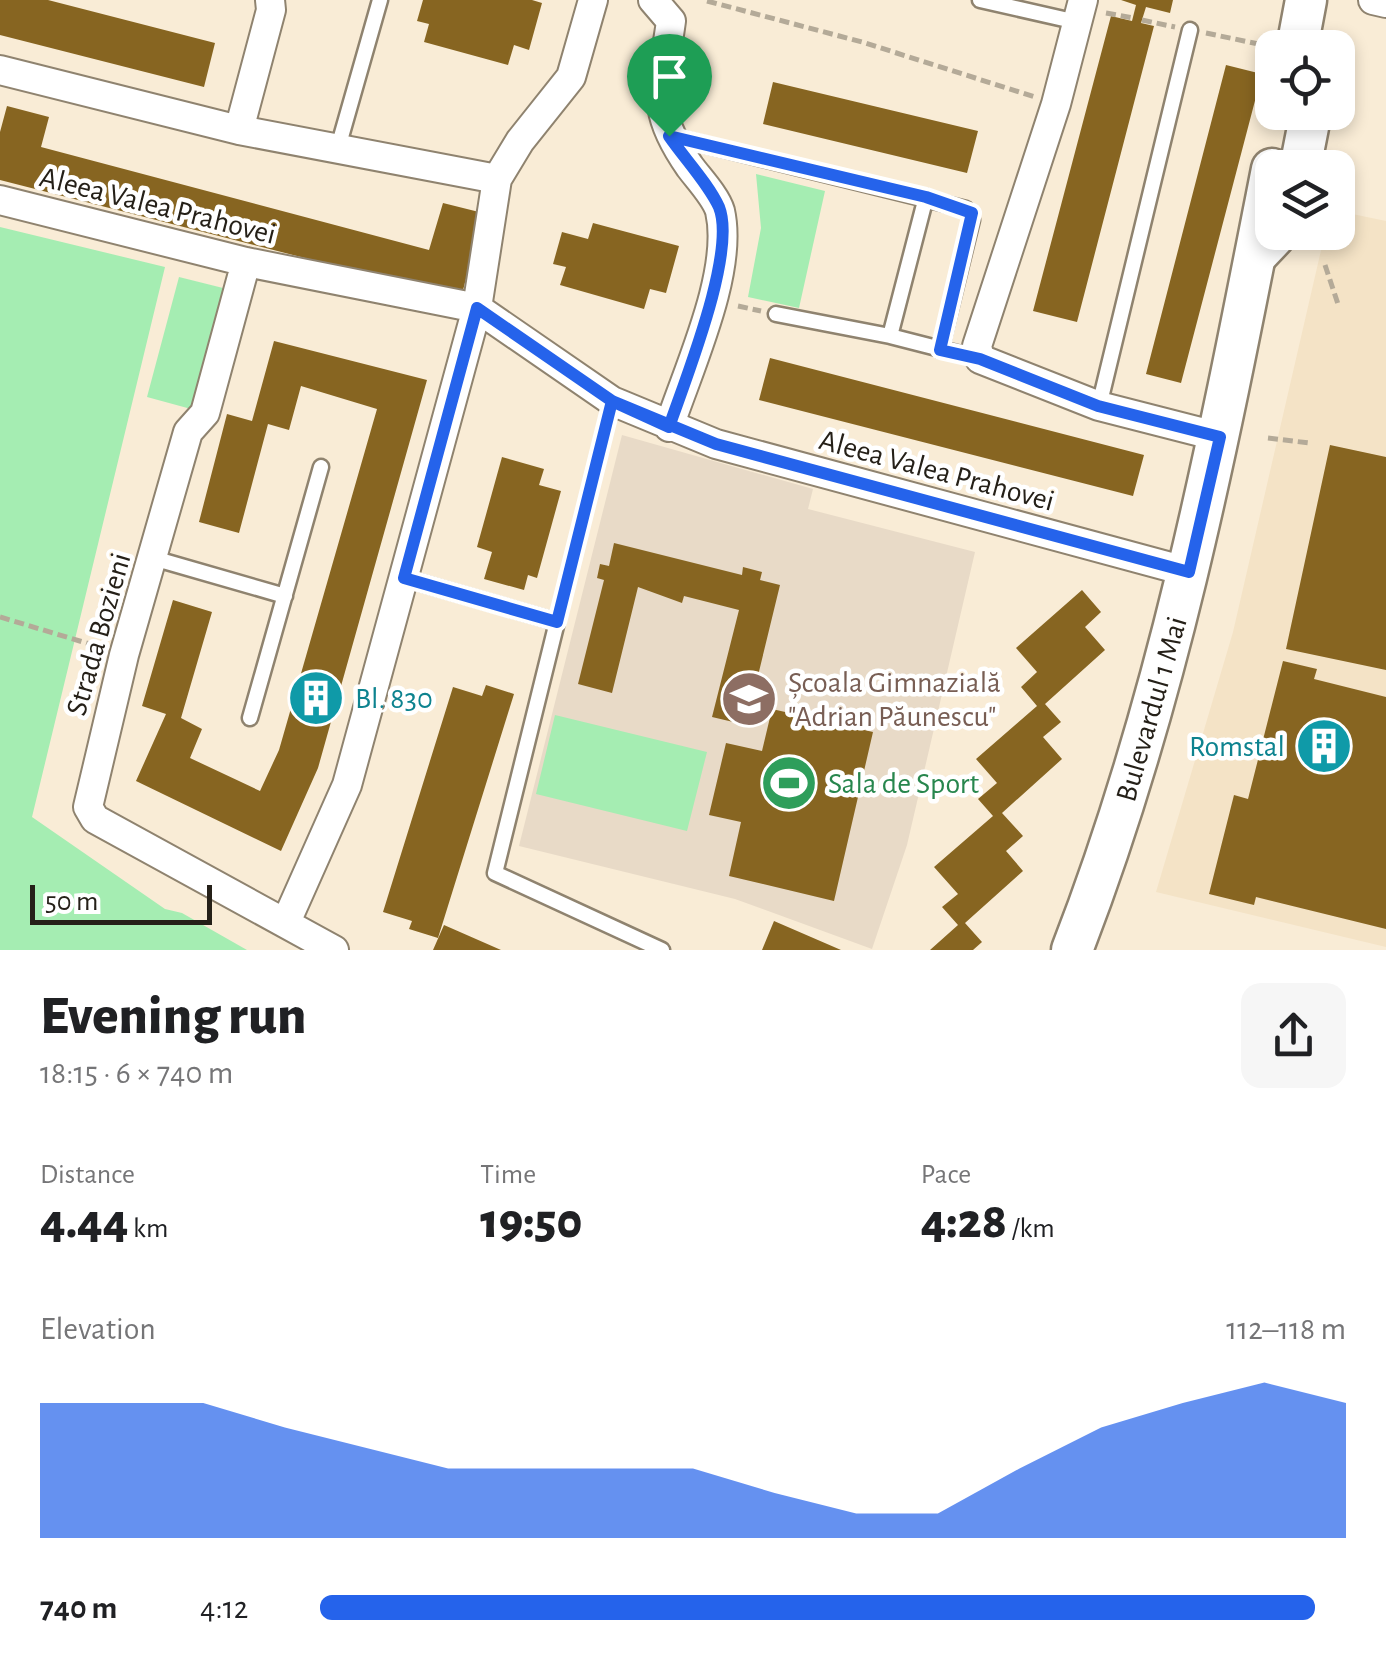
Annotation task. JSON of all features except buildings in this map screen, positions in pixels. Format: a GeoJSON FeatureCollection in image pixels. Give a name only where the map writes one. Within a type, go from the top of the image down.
{"type":"FeatureCollection","features":[{"type":"Feature","properties":{"kind":"main road"},"geometry":{"type":"LineString","coordinates":[[1300,30],[1306,0]]}},
{"type":"Feature","properties":{"kind":"main road"},"geometry":{"type":"LineString","coordinates":[[1328,30],[1334,0]]}},
{"type":"Feature","properties":{"kind":"main road","name":"Bulevardul 1 Mai"},"geometry":{"type":"LineString","coordinates":[[1072,950],[1110,852],[1189,572],[1250,281],[1261,250]]}},
{"type":"Feature","properties":{"kind":"main road","name":"Bulevardul 1 Mai"},"geometry":{"type":"LineString","coordinates":[[1100,950],[1182,702],[1226,520],[1270,250]]}},
{"type":"Feature","properties":{"kind":"street"},"geometry":{"type":"LineString","coordinates":[[238,130],[271,10],[270,0]]}},
{"type":"Feature","properties":{"kind":"street"},"geometry":{"type":"LineString","coordinates":[[286,922],[347,785],[477,308],[497,179],[520,141],[571,77],[593,0]]}},
{"type":"Feature","properties":{"kind":"street"},"geometry":{"type":"LineString","coordinates":[[653,0],[671,21],[661,101],[669,136],[720,209],[722,253],[669,427]]}},
{"type":"Feature","properties":{"kind":"street"},"geometry":{"type":"LineString","coordinates":[[1374,0],[1386,3]]}},
{"type":"Feature","properties":{"kind":"street"},"geometry":{"type":"LineString","coordinates":[[1080,11],[1056,104],[977,346],[980,359],[1098,406],[1220,437]]}},
{"type":"Feature","properties":{"kind":"street"},"geometry":{"type":"LineString","coordinates":[[0,70],[238,130],[497,179]]}},
{"type":"Feature","properties":{"kind":"street","name":"Aleea Valea Prahovei"},"geometry":{"type":"LineString","coordinates":[[0,200],[246,262],[477,308],[612,401],[669,427],[716,444],[1189,572]]}},
{"type":"Feature","properties":{"kind":"street","name":"Strada Bozieni"},"geometry":{"type":"LineString","coordinates":[[246,262],[206,413],[188,432],[124,654],[89,789],[88,807],[95,819],[334,950]]}},
{"type":"Feature","properties":{"kind":"lane"},"geometry":{"type":"LineString","coordinates":[[337,151],[380,0]]}},
{"type":"Feature","properties":{"kind":"lane"},"geometry":{"type":"LineString","coordinates":[[980,0],[1080,11]]}},
{"type":"Feature","properties":{"kind":"lane"},"geometry":{"type":"LineString","coordinates":[[1098,406],[1190,30]]}},
{"type":"Feature","properties":{"kind":"lane"},"geometry":{"type":"LineString","coordinates":[[669,136],[926,197],[972,213],[940,350]]}},
{"type":"Feature","properties":{"kind":"lane"},"geometry":{"type":"LineString","coordinates":[[890,336],[926,197]]}},
{"type":"Feature","properties":{"kind":"lane"},"geometry":{"type":"LineString","coordinates":[[776,314],[890,336],[980,359]]}},
{"type":"Feature","properties":{"kind":"lane"},"geometry":{"type":"LineString","coordinates":[[250,718],[321,467]]}},
{"type":"Feature","properties":{"kind":"lane"},"geometry":{"type":"LineString","coordinates":[[153,558],[285,596]]}},
{"type":"Feature","properties":{"kind":"lane"},"geometry":{"type":"LineString","coordinates":[[404,578],[557,622],[495,874],[662,950]]}},
{"type":"Feature","properties":{"kind":"path"},"geometry":{"type":"LineString","coordinates":[[707,1],[862,42],[1056,104]]}},
{"type":"Feature","properties":{"kind":"path"},"geometry":{"type":"LineString","coordinates":[[1324,265],[1338,304]]}},
{"type":"Feature","properties":{"kind":"path"},"geometry":{"type":"LineString","coordinates":[[710,300],[776,314]]}},
{"type":"Feature","properties":{"kind":"path"},"geometry":{"type":"LineString","coordinates":[[557,622],[612,401]]}},
{"type":"Feature","properties":{"kind":"path"},"geometry":{"type":"LineString","coordinates":[[1268,438],[1309,444]]}},
{"type":"Feature","properties":{"kind":"path"},"geometry":{"type":"LineString","coordinates":[[0,618],[124,654]]}},
{"type":"Feature","properties":{"kind":"shaded area"},"geometry":{"type":"Polygon","coordinates":[[[1355,215],[1386,221],[1386,947],[1156,892],[1233,632],[1321,250],[1355,250],[1355,215]]]}},
{"type":"Feature","properties":{"kind":"shaded area","name":"Școala Gimnazială \"Adrian Păunescu\""},"geometry":{"type":"Polygon","coordinates":[[[622,435],[813,489],[808,509],[975,552],[907,845],[872,949],[735,899],[519,846],[622,435]]]}},
{"type":"Feature","properties":{"kind":"green space"},"geometry":{"type":"Polygon","coordinates":[[[756,174],[825,191],[799,308],[748,297],[761,228],[756,174]]]}},
{"type":"Feature","properties":{"kind":"green space"},"geometry":{"type":"Polygon","coordinates":[[[0,227],[165,267],[32,817],[165,909],[182,913],[247,950],[0,950],[0,227]]]}},
{"type":"Feature","properties":{"kind":"green space"},"geometry":{"type":"Polygon","coordinates":[[[179,277],[223,288],[191,409],[147,397],[179,277]]]}},
{"type":"Feature","properties":{"kind":"green space"},"geometry":{"type":"Polygon","coordinates":[[[555,715],[707,752],[687,831],[536,794],[555,715]]]}},
{"type":"Feature","properties":{"kind":"place","name":"Bl. 830"},"geometry":{"type":"Point","coordinates":[316,698]}},
{"type":"Feature","properties":{"kind":"place","name":"Școala Gimnazială \"Adrian Păunescu\""},"geometry":{"type":"Point","coordinates":[749,699]}},
{"type":"Feature","properties":{"kind":"place","name":"Romstal"},"geometry":{"type":"Point","coordinates":[1324,746]}},
{"type":"Feature","properties":{"kind":"place","name":"Sala de Sport"},"geometry":{"type":"Point","coordinates":[789,783]}},
{"type":"Feature","properties":{"kind":"route"},"geometry":{"type":"LineString","coordinates":[[669,136],[720,209],[722,253],[669,427],[612,401],[477,308],[404,578],[557,622],[612,401],[669,427],[716,444],[1189,572],[1220,437],[1098,406],[980,359],[940,350],[972,213],[926,197],[669,136]]}}]}
